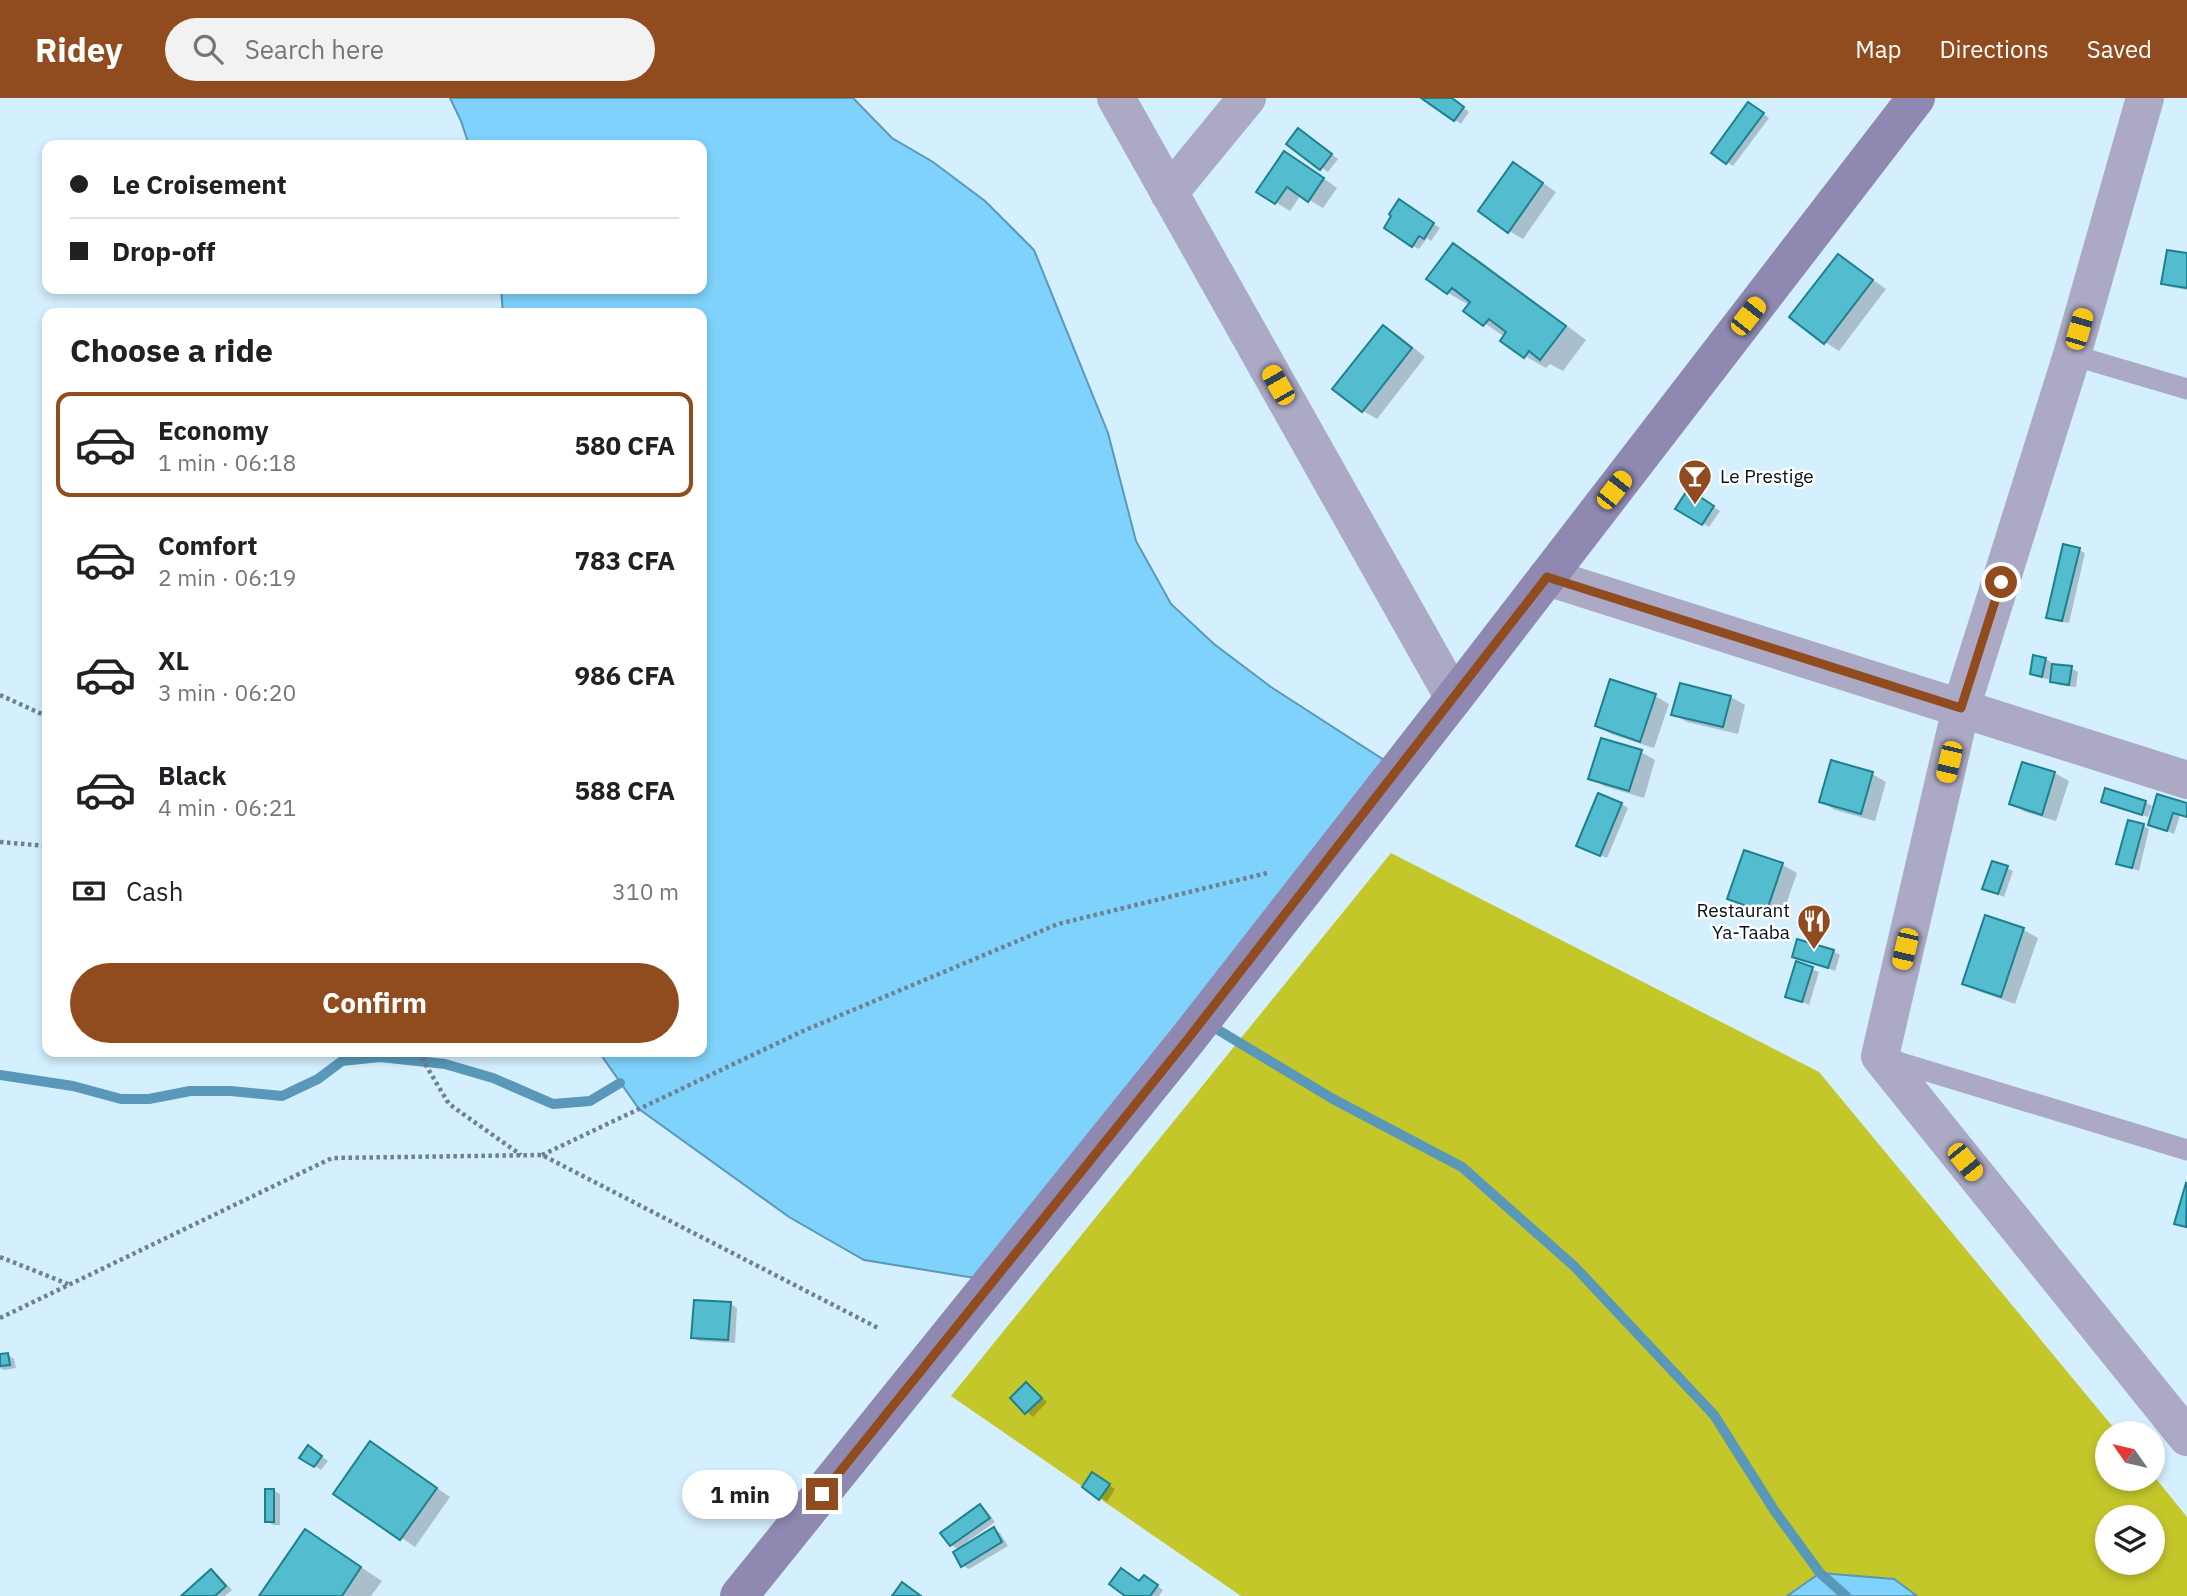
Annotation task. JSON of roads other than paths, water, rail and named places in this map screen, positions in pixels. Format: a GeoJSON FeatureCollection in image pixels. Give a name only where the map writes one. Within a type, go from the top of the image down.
{"type":"FeatureCollection","features":[{"type":"Feature","properties":{"kind":"street"},"geometry":{"type":"LineString","coordinates":[[1115,98],[1454,698]]}},
{"type":"Feature","properties":{"kind":"street"},"geometry":{"type":"LineString","coordinates":[[1169,192],[1247,98]]}},
{"type":"Feature","properties":{"kind":"street"},"geometry":{"type":"LineString","coordinates":[[739,1596],[1187,1040],[1916,98]]}},
{"type":"Feature","properties":{"kind":"street"},"geometry":{"type":"LineString","coordinates":[[2145,98],[2072,355],[1961,708],[1880,1056],[2187,1437]]}},
{"type":"Feature","properties":{"kind":"street"},"geometry":{"type":"LineString","coordinates":[[1547,577],[2187,780]]}},
{"type":"Feature","properties":{"kind":"lane"},"geometry":{"type":"LineString","coordinates":[[2072,355],[2187,388]]}},
{"type":"Feature","properties":{"kind":"lane"},"geometry":{"type":"LineString","coordinates":[[1880,1056],[2187,1150]]}},
{"type":"Feature","properties":{"kind":"water"},"geometry":{"type":"Polygon","coordinates":[[[450,98],[853,98],[892,138],[933,162],[985,201],[1034,250],[1108,433],[1136,541],[1171,604],[1214,644],[1271,687],[1398,769],[993,1281],[864,1260],[789,1217],[639,1109],[603,1057],[707,1057],[707,308],[503,308],[501,294],[707,294],[707,140],[467,140],[450,98]]]}},
{"type":"Feature","properties":{"kind":"water"},"geometry":{"type":"Polygon","coordinates":[[[1820,1573],[1894,1579],[1917,1596],[1787,1596],[1820,1573]]]}},
{"type":"Feature","properties":{"kind":"waterway"},"geometry":{"type":"LineString","coordinates":[[1215,1028],[1333,1099],[1462,1167],[1574,1266],[1714,1415],[1774,1510],[1820,1573],[1846,1596]]}},
{"type":"Feature","properties":{"kind":"waterway"},"geometry":{"type":"LineString","coordinates":[[0,1075],[73,1086],[121,1099],[149,1099],[190,1091],[231,1091],[282,1096],[318,1079],[342,1061],[380,1057],[445,1064],[493,1078],[553,1104],[590,1101],[620,1083]]}},
{"type":"Feature","properties":{"kind":"place","name":"Le Prestige"},"geometry":{"type":"Point","coordinates":[1695,506]}},
{"type":"Feature","properties":{"kind":"place","name":"Restaurant Ya-Taaba"},"geometry":{"type":"Point","coordinates":[1814,951]}}]}
